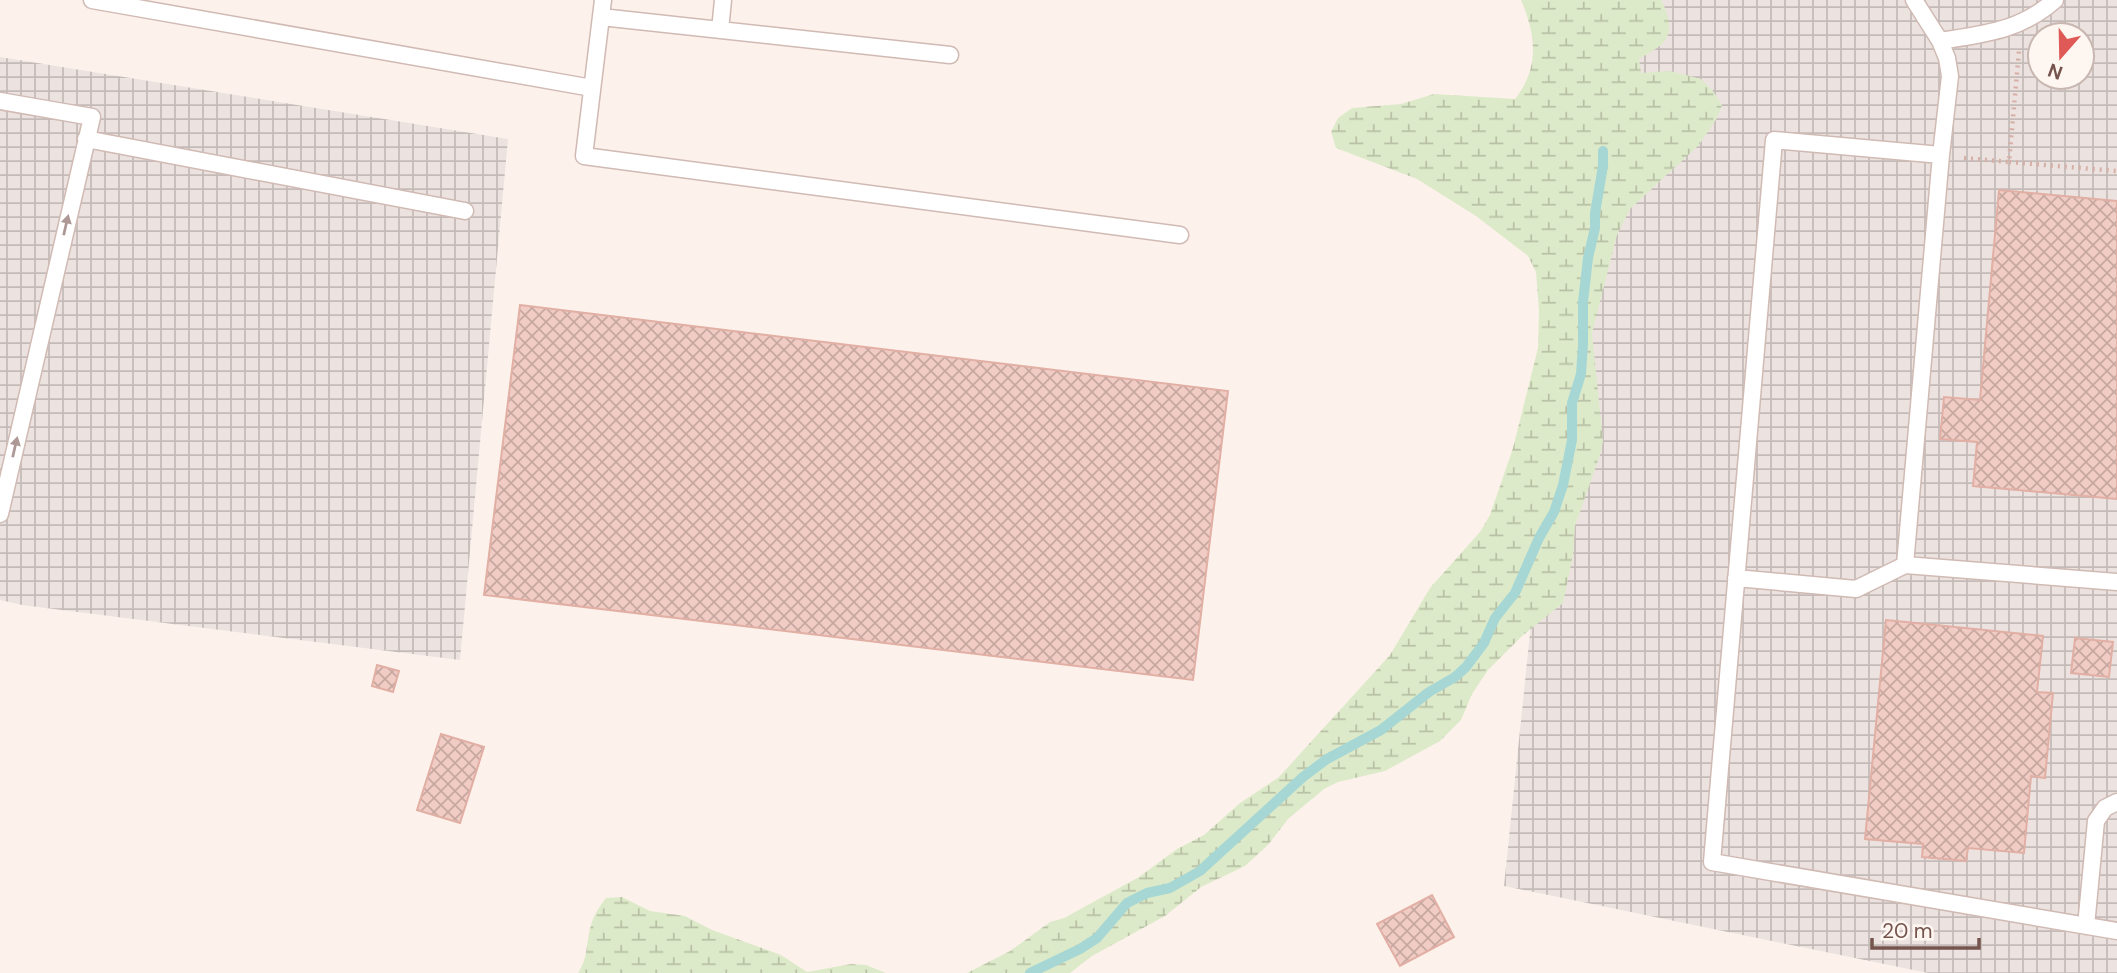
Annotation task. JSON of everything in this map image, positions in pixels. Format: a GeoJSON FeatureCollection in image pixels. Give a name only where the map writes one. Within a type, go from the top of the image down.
{"type":"FeatureCollection","features":[{"type":"Feature","properties":{"kind":"lane"},"geometry":{"type":"LineString","coordinates":[[92,0],[592,88]]}},
{"type":"Feature","properties":{"kind":"lane"},"geometry":{"type":"LineString","coordinates":[[720,30],[723,0]]}},
{"type":"Feature","properties":{"kind":"lane"},"geometry":{"type":"LineString","coordinates":[[1905,565],[1950,76],[1940,41],[1914,0]]}},
{"type":"Feature","properties":{"kind":"lane"},"geometry":{"type":"LineString","coordinates":[[1940,41],[2013,26],[2028,20],[2055,0]]}},
{"type":"Feature","properties":{"kind":"lane"},"geometry":{"type":"LineString","coordinates":[[950,55],[720,30],[602,8],[584,156],[1180,235]]}},
{"type":"Feature","properties":{"kind":"lane"},"geometry":{"type":"LineString","coordinates":[[0,101],[92,117],[0,514]]}},
{"type":"Feature","properties":{"kind":"lane"},"geometry":{"type":"LineString","coordinates":[[86,139],[466,211]]}},
{"type":"Feature","properties":{"kind":"lane"},"geometry":{"type":"LineString","coordinates":[[1941,155],[1774,140],[1712,862],[2117,931]]}},
{"type":"Feature","properties":{"kind":"lane"},"geometry":{"type":"LineString","coordinates":[[1736,578],[1856,589],[1905,565],[2117,582]]}},
{"type":"Feature","properties":{"kind":"lane"},"geometry":{"type":"LineString","coordinates":[[2086,926],[2096,821],[2105,808],[2117,802]]}},
{"type":"Feature","properties":{"kind":"path"},"geometry":{"type":"LineString","coordinates":[[2009,162],[2019,53],[2013,26]]}},
{"type":"Feature","properties":{"kind":"path"},"geometry":{"type":"LineString","coordinates":[[1941,155],[2117,171]]}},
{"type":"Feature","properties":{"kind":"shaded area"},"geometry":{"type":"Polygon","coordinates":[[[1595,0],[2117,0],[2117,973],[1928,973],[1504,886],[1595,0]]]}},
{"type":"Feature","properties":{"kind":"shaded area"},"geometry":{"type":"Polygon","coordinates":[[[0,57],[508,139],[460,660],[22,605],[0,600],[0,57]]]}},
{"type":"Feature","properties":{"kind":"green space"},"geometry":{"type":"Polygon","coordinates":[[[1521,0],[1661,0],[1668,16],[1668,33],[1661,45],[1639,59],[1641,73],[1670,71],[1701,79],[1722,105],[1717,118],[1699,145],[1630,209],[1617,235],[1592,333],[1603,441],[1575,526],[1573,555],[1563,603],[1522,636],[1488,670],[1472,694],[1461,720],[1440,741],[1385,771],[1338,782],[1324,789],[1288,819],[1268,845],[1245,866],[1201,887],[1165,916],[1092,956],[1070,973],[967,973],[1010,951],[1050,922],[1064,918],[1139,877],[1177,849],[1204,835],[1240,803],[1279,777],[1390,655],[1430,588],[1480,532],[1490,515],[1513,448],[1538,348],[1536,272],[1528,256],[1476,216],[1417,179],[1336,148],[1331,132],[1338,118],[1352,108],[1401,104],[1434,94],[1515,99],[1529,75],[1533,51],[1530,26],[1521,0]]]}},
{"type":"Feature","properties":{"kind":"green space"},"geometry":{"type":"Polygon","coordinates":[[[622,897],[650,911],[685,916],[712,930],[781,955],[807,972],[851,964],[866,965],[886,973],[578,973],[584,962],[596,912],[606,898],[622,897]]]}},
{"type":"Feature","properties":{"kind":"building"},"geometry":{"type":"Polygon","coordinates":[[[1999,190],[2117,201],[2117,499],[1973,486],[1977,442],[1940,439],[1944,397],[1980,400],[1999,190]]]}},
{"type":"Feature","properties":{"kind":"building"},"geometry":{"type":"Polygon","coordinates":[[[520,305],[1228,391],[1193,680],[484,595],[520,305]]]}},
{"type":"Feature","properties":{"kind":"building"},"geometry":{"type":"Polygon","coordinates":[[[1886,620],[2043,636],[2037,692],[2053,693],[2045,778],[2031,776],[2024,853],[1968,848],[1966,861],[1922,857],[1923,844],[1865,839],[1886,620]]]}},
{"type":"Feature","properties":{"kind":"building"},"geometry":{"type":"Polygon","coordinates":[[[2075,638],[2113,642],[2109,677],[2071,673],[2075,638]]]}},
{"type":"Feature","properties":{"kind":"building"},"geometry":{"type":"Polygon","coordinates":[[[377,665],[399,671],[393,692],[372,686],[377,665]]]}},
{"type":"Feature","properties":{"kind":"building"},"geometry":{"type":"Polygon","coordinates":[[[441,734],[484,747],[460,823],[417,810],[441,734]]]}},
{"type":"Feature","properties":{"kind":"building"},"geometry":{"type":"Polygon","coordinates":[[[1432,895],[1454,937],[1400,966],[1377,924],[1432,895]]]}},
{"type":"Feature","properties":{"kind":"waterway"},"geometry":{"type":"LineString","coordinates":[[1030,973],[1097,938],[1127,903],[1147,893],[1170,888],[1200,871],[1303,777],[1327,759],[1381,730],[1429,692],[1455,677],[1484,643],[1495,618],[1515,593],[1539,538],[1554,512],[1563,485],[1572,440],[1572,403],[1581,374],[1583,302],[1588,258],[1595,228],[1603,151]]}}]}
